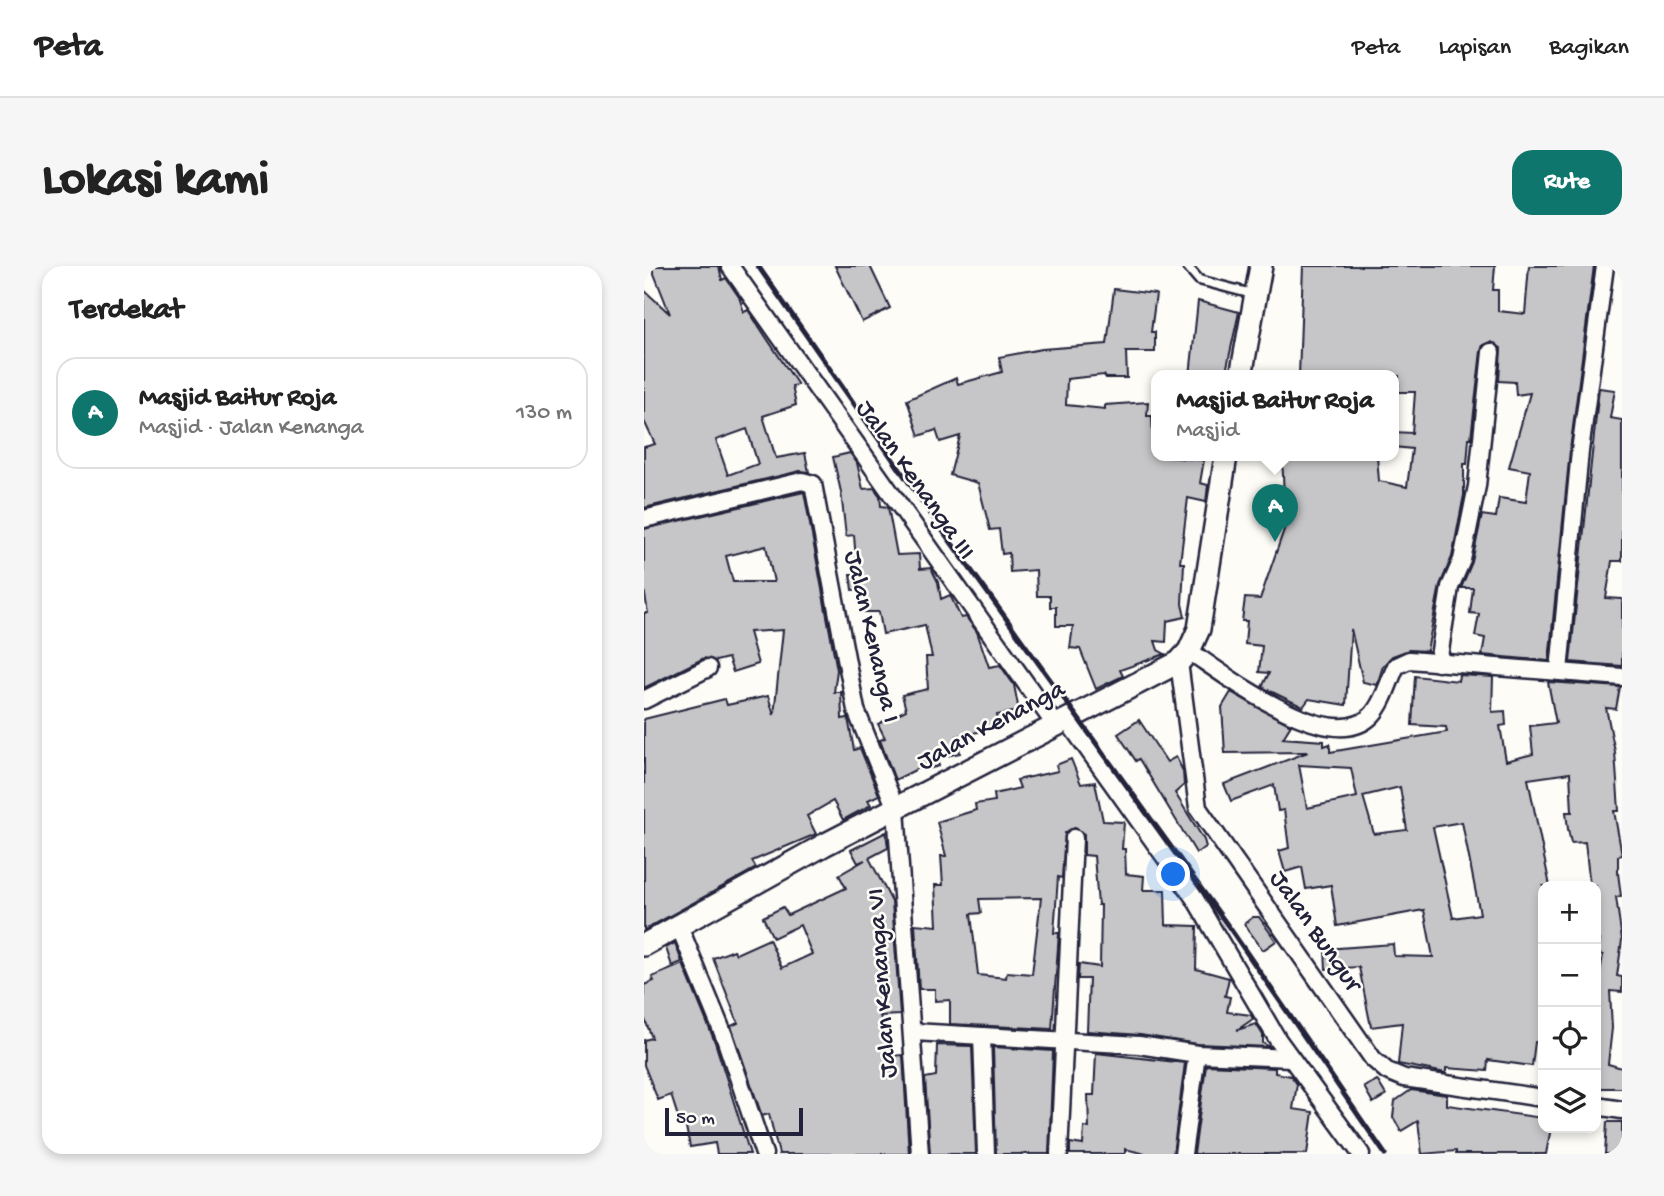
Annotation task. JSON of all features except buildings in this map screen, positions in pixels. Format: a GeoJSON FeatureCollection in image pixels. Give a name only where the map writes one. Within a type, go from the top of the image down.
{"type":"FeatureCollection","features":[{"type":"Feature","properties":{"kind":"main road"},"geometry":{"type":"LineString","coordinates":[[1242,370],[1261,266]]}},
{"type":"Feature","properties":{"kind":"main road"},"geometry":{"type":"LineString","coordinates":[[1184,657],[1199,629],[1225,461]]}},
{"type":"Feature","properties":{"kind":"main road","name":"Jalan Kenanga"},"geometry":{"type":"LineString","coordinates":[[644,945],[752,883],[1184,657]]}},
{"type":"Feature","properties":{"kind":"street","name":"Jalan Kenanga III"},"geometry":{"type":"LineString","coordinates":[[730,266],[1062,723],[1195,899],[1290,1058],[1361,1154]]}},
{"type":"Feature","properties":{"kind":"street"},"geometry":{"type":"LineString","coordinates":[[1559,671],[1580,451],[1605,266]]}},
{"type":"Feature","properties":{"kind":"street"},"geometry":{"type":"LineString","coordinates":[[1438,663],[1450,587],[1462,561],[1477,486],[1490,352]]}},
{"type":"Feature","properties":{"kind":"street","name":"Jalan Kenanga I"},"geometry":{"type":"LineString","coordinates":[[644,519],[802,481],[813,484],[856,710],[896,809]]}},
{"type":"Feature","properties":{"kind":"street"},"geometry":{"type":"LineString","coordinates":[[1184,657],[1284,712],[1317,726],[1355,725],[1372,715],[1396,666],[1409,660],[1622,677]]}},
{"type":"Feature","properties":{"kind":"street","name":"Jalan Bungur"},"geometry":{"type":"LineString","coordinates":[[1184,657],[1198,808],[1373,1059],[1387,1071],[1404,1078],[1538,1097]]}},
{"type":"Feature","properties":{"kind":"street"},"geometry":{"type":"LineString","coordinates":[[644,700],[708,668]]}},
{"type":"Feature","properties":{"kind":"street","name":"Jalan Kenanga VI"},"geometry":{"type":"LineString","coordinates":[[896,809],[914,1032],[920,1154]]}},
{"type":"Feature","properties":{"kind":"street"},"geometry":{"type":"LineString","coordinates":[[1059,1154],[1074,838]]}},
{"type":"Feature","properties":{"kind":"street"},"geometry":{"type":"LineString","coordinates":[[679,926],[725,1038],[764,1154]]}},
{"type":"Feature","properties":{"kind":"street"},"geometry":{"type":"LineString","coordinates":[[914,1032],[1139,1045],[1197,1054],[1290,1058]]}},
{"type":"Feature","properties":{"kind":"street"},"geometry":{"type":"LineString","coordinates":[[982,1036],[986,1154]]}},
{"type":"Feature","properties":{"kind":"street"},"geometry":{"type":"LineString","coordinates":[[1183,1154],[1197,1054]]}},
{"type":"Feature","properties":{"kind":"street"},"geometry":{"type":"LineString","coordinates":[[1601,1107],[1622,1111]]}},
{"type":"Feature","properties":{"kind":"lane"},"geometry":{"type":"LineString","coordinates":[[1187,266],[1199,281],[1256,295]]}},
{"type":"Feature","properties":{"kind":"railway"},"geometry":{"type":"LineString","coordinates":[[758,266],[940,527],[1231,930],[1385,1154]]}},
{"type":"Feature","properties":{"kind":"place","name":"Masjid Baitur Roja"},"geometry":{"type":"Point","coordinates":[1275,542]}}]}
